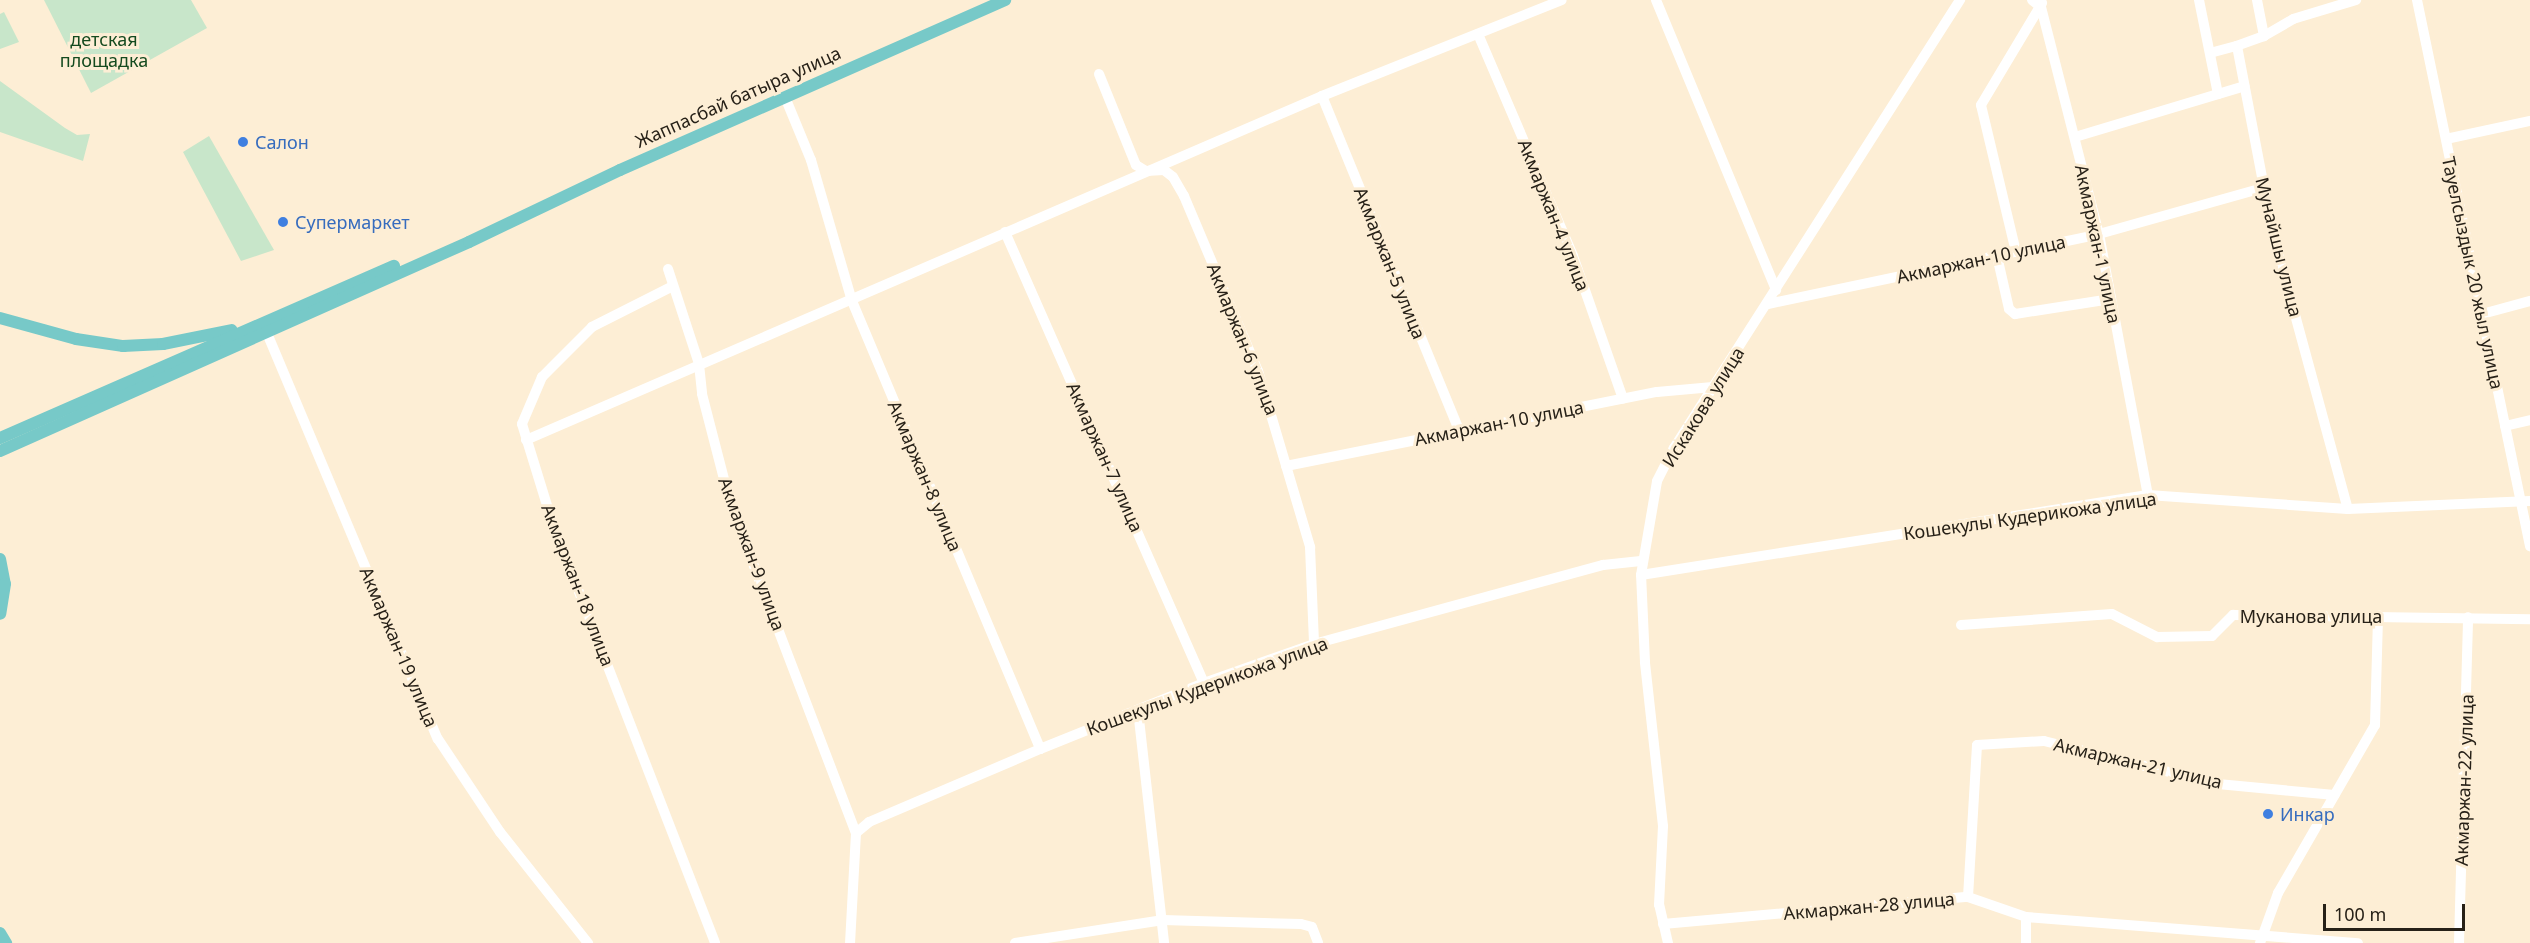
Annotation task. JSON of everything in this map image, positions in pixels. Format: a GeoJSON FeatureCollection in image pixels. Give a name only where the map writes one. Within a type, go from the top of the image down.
{"type":"FeatureCollection","features":[{"type":"Feature","properties":{"kind":"main road","name":"Жаппасбай батыра улица"},"geometry":{"type":"LineString","coordinates":[[263,326],[488,231],[1005,0]]}},
{"type":"Feature","properties":{"kind":"main road"},"geometry":{"type":"LineString","coordinates":[[0,318],[76,339],[123,346],[163,344],[263,326]]}},
{"type":"Feature","properties":{"kind":"main road"},"geometry":{"type":"LineString","coordinates":[[0,438],[263,326]]}},
{"type":"Feature","properties":{"kind":"main road"},"geometry":{"type":"LineString","coordinates":[[0,451],[263,326]]}},
{"type":"Feature","properties":{"kind":"main road"},"geometry":{"type":"LineString","coordinates":[[0,559],[5,584],[0,614]]}},
{"type":"Feature","properties":{"kind":"main road"},"geometry":{"type":"LineString","coordinates":[[0,933],[6,943]]}},
{"type":"Feature","properties":{"kind":"street"},"geometry":{"type":"LineString","coordinates":[[526,440],[1322,96],[1562,0]]}},
{"type":"Feature","properties":{"kind":"street"},"geometry":{"type":"LineString","coordinates":[[1656,0],[1776,290]]}},
{"type":"Feature","properties":{"kind":"street","name":"Искакова улица"},"geometry":{"type":"LineString","coordinates":[[1668,943],[1659,905],[1664,826],[1645,662],[1641,575],[1641,561],[1657,481],[1713,387],[1960,0]]}},
{"type":"Feature","properties":{"kind":"street"},"geometry":{"type":"LineString","coordinates":[[2016,252],[1981,105],[2042,4],[2032,0]]}},
{"type":"Feature","properties":{"kind":"street"},"geometry":{"type":"LineString","coordinates":[[2199,0],[2218,94]]}},
{"type":"Feature","properties":{"kind":"street"},"geometry":{"type":"LineString","coordinates":[[2257,0],[2264,36]]}},
{"type":"Feature","properties":{"kind":"street"},"geometry":{"type":"LineString","coordinates":[[2210,53],[2264,36],[2293,19],[2338,2],[2356,0]]}},
{"type":"Feature","properties":{"kind":"street","name":"Тауелсыздык 20 жыл улица"},"geometry":{"type":"LineString","coordinates":[[2417,0],[2505,426],[2525,501],[2530,546]]}},
{"type":"Feature","properties":{"kind":"street","name":"Акмаржан-1 улица"},"geometry":{"type":"LineString","coordinates":[[2042,4],[2099,234],[2148,495]]}},
{"type":"Feature","properties":{"kind":"street","name":"Акмаржан-4 улица"},"geometry":{"type":"LineString","coordinates":[[1478,34],[1573,256],[1623,399]]}},
{"type":"Feature","properties":{"kind":"street","name":"Мунайшы улица"},"geometry":{"type":"LineString","coordinates":[[2236,46],[2263,188],[2348,509]]}},
{"type":"Feature","properties":{"kind":"street"},"geometry":{"type":"LineString","coordinates":[[1099,74],[1136,165],[1146,171]]}},
{"type":"Feature","properties":{"kind":"street"},"geometry":{"type":"LineString","coordinates":[[2075,137],[2245,86]]}},
{"type":"Feature","properties":{"kind":"street","name":"Акмаржан-5 улица"},"geometry":{"type":"LineString","coordinates":[[1322,96],[1459,430]]}},
{"type":"Feature","properties":{"kind":"street","name":"Акмаржан-8 улица"},"geometry":{"type":"LineString","coordinates":[[784,97],[823,199],[852,301],[1040,749]]}},
{"type":"Feature","properties":{"kind":"street"},"geometry":{"type":"LineString","coordinates":[[2446,139],[2530,121]]}},
{"type":"Feature","properties":{"kind":"street","name":"Акмаржан-6 улица"},"geometry":{"type":"LineString","coordinates":[[1146,171],[1164,170],[1173,177],[1184,196],[1258,371],[1310,548],[1314,644]]}},
{"type":"Feature","properties":{"kind":"street","name":"Акмаржан-10 улица"},"geometry":{"type":"LineString","coordinates":[[1768,304],[2099,234],[2263,188]]}},
{"type":"Feature","properties":{"kind":"street","name":"Акмаржан-7 улица"},"geometry":{"type":"LineString","coordinates":[[1005,232],[1204,683]]}},
{"type":"Feature","properties":{"kind":"street"},"geometry":{"type":"LineString","coordinates":[[1996,256],[2009,309],[2015,314],[2111,299]]}},
{"type":"Feature","properties":{"kind":"street","name":"Акмаржан-9 улица"},"geometry":{"type":"LineString","coordinates":[[668,269],[699,364],[702,394],[731,506],[856,833]]}},
{"type":"Feature","properties":{"kind":"street","name":"Акмаржан-18 улица"},"geometry":{"type":"LineString","coordinates":[[674,286],[592,327],[542,377],[522,424],[553,525],[716,943]]}},
{"type":"Feature","properties":{"kind":"street"},"geometry":{"type":"LineString","coordinates":[[2482,314],[2530,301]]}},
{"type":"Feature","properties":{"kind":"street","name":"Акмаржан-19 улица"},"geometry":{"type":"LineString","coordinates":[[263,326],[438,739],[500,832],[588,943]]}},
{"type":"Feature","properties":{"kind":"street","name":"Акмаржан-10 улица"},"geometry":{"type":"LineString","coordinates":[[1286,466],[1623,399],[1713,387]]}},
{"type":"Feature","properties":{"kind":"street"},"geometry":{"type":"LineString","coordinates":[[2505,426],[2530,420]]}},
{"type":"Feature","properties":{"kind":"street","name":"Кошекулы Кудерикожа улица"},"geometry":{"type":"LineString","coordinates":[[1641,575],[2148,495],[2348,509],[2525,501]]}},
{"type":"Feature","properties":{"kind":"street","name":"Кошекулы Кудерикожа улица"},"geometry":{"type":"LineString","coordinates":[[856,833],[869,822],[1040,749],[1204,683],[1314,644],[1603,565],[1641,561]]}},
{"type":"Feature","properties":{"kind":"street","name":"Муканова улица"},"geometry":{"type":"LineString","coordinates":[[1961,626],[2112,614],[2157,637],[2212,636],[2233,615],[2378,615],[2530,619]]}},
{"type":"Feature","properties":{"kind":"street"},"geometry":{"type":"LineString","coordinates":[[2261,940],[2278,893],[2375,725],[2378,615]]}},
{"type":"Feature","properties":{"kind":"street","name":"Акмаржан-22 улица"},"geometry":{"type":"LineString","coordinates":[[2459,943],[2468,617]]}},
{"type":"Feature","properties":{"kind":"street"},"geometry":{"type":"LineString","coordinates":[[1138,711],[1164,943]]}},
{"type":"Feature","properties":{"kind":"street","name":"Акмаржан-21 улица"},"geometry":{"type":"LineString","coordinates":[[1968,897],[1977,745],[2044,741],[2218,784],[2334,795]]}},
{"type":"Feature","properties":{"kind":"street"},"geometry":{"type":"LineString","coordinates":[[850,943],[856,833]]}},
{"type":"Feature","properties":{"kind":"street","name":"Акмаржан-28 улица"},"geometry":{"type":"LineString","coordinates":[[1663,924],[1968,897],[2026,917],[2261,940],[2358,943]]}},
{"type":"Feature","properties":{"kind":"street"},"geometry":{"type":"LineString","coordinates":[[2026,917],[2026,943]]}},
{"type":"Feature","properties":{"kind":"street"},"geometry":{"type":"LineString","coordinates":[[1015,943],[1163,920],[1301,924],[1312,927],[1318,943]]}},
{"type":"Feature","properties":{"kind":"green space","name":"детская площадка"},"geometry":{"type":"Polygon","coordinates":[[[44,0],[191,0],[207,28],[91,93],[44,0]]]}},
{"type":"Feature","properties":{"kind":"green space"},"geometry":{"type":"Polygon","coordinates":[[[4,12],[19,42],[0,49],[0,14],[4,12]]]}},
{"type":"Feature","properties":{"kind":"green space"},"geometry":{"type":"Polygon","coordinates":[[[0,81],[65,128],[77,135],[90,134],[83,161],[0,132],[0,81]]]}},
{"type":"Feature","properties":{"kind":"green space"},"geometry":{"type":"Polygon","coordinates":[[[209,136],[274,250],[241,261],[183,152],[209,136]]]}},
{"type":"Feature","properties":{"kind":"place","name":"Салон"},"geometry":{"type":"Point","coordinates":[243,142]}},
{"type":"Feature","properties":{"kind":"place","name":"Супермаркет"},"geometry":{"type":"Point","coordinates":[283,222]}},
{"type":"Feature","properties":{"kind":"place","name":"Инкар"},"geometry":{"type":"Point","coordinates":[2268,814]}}]}
